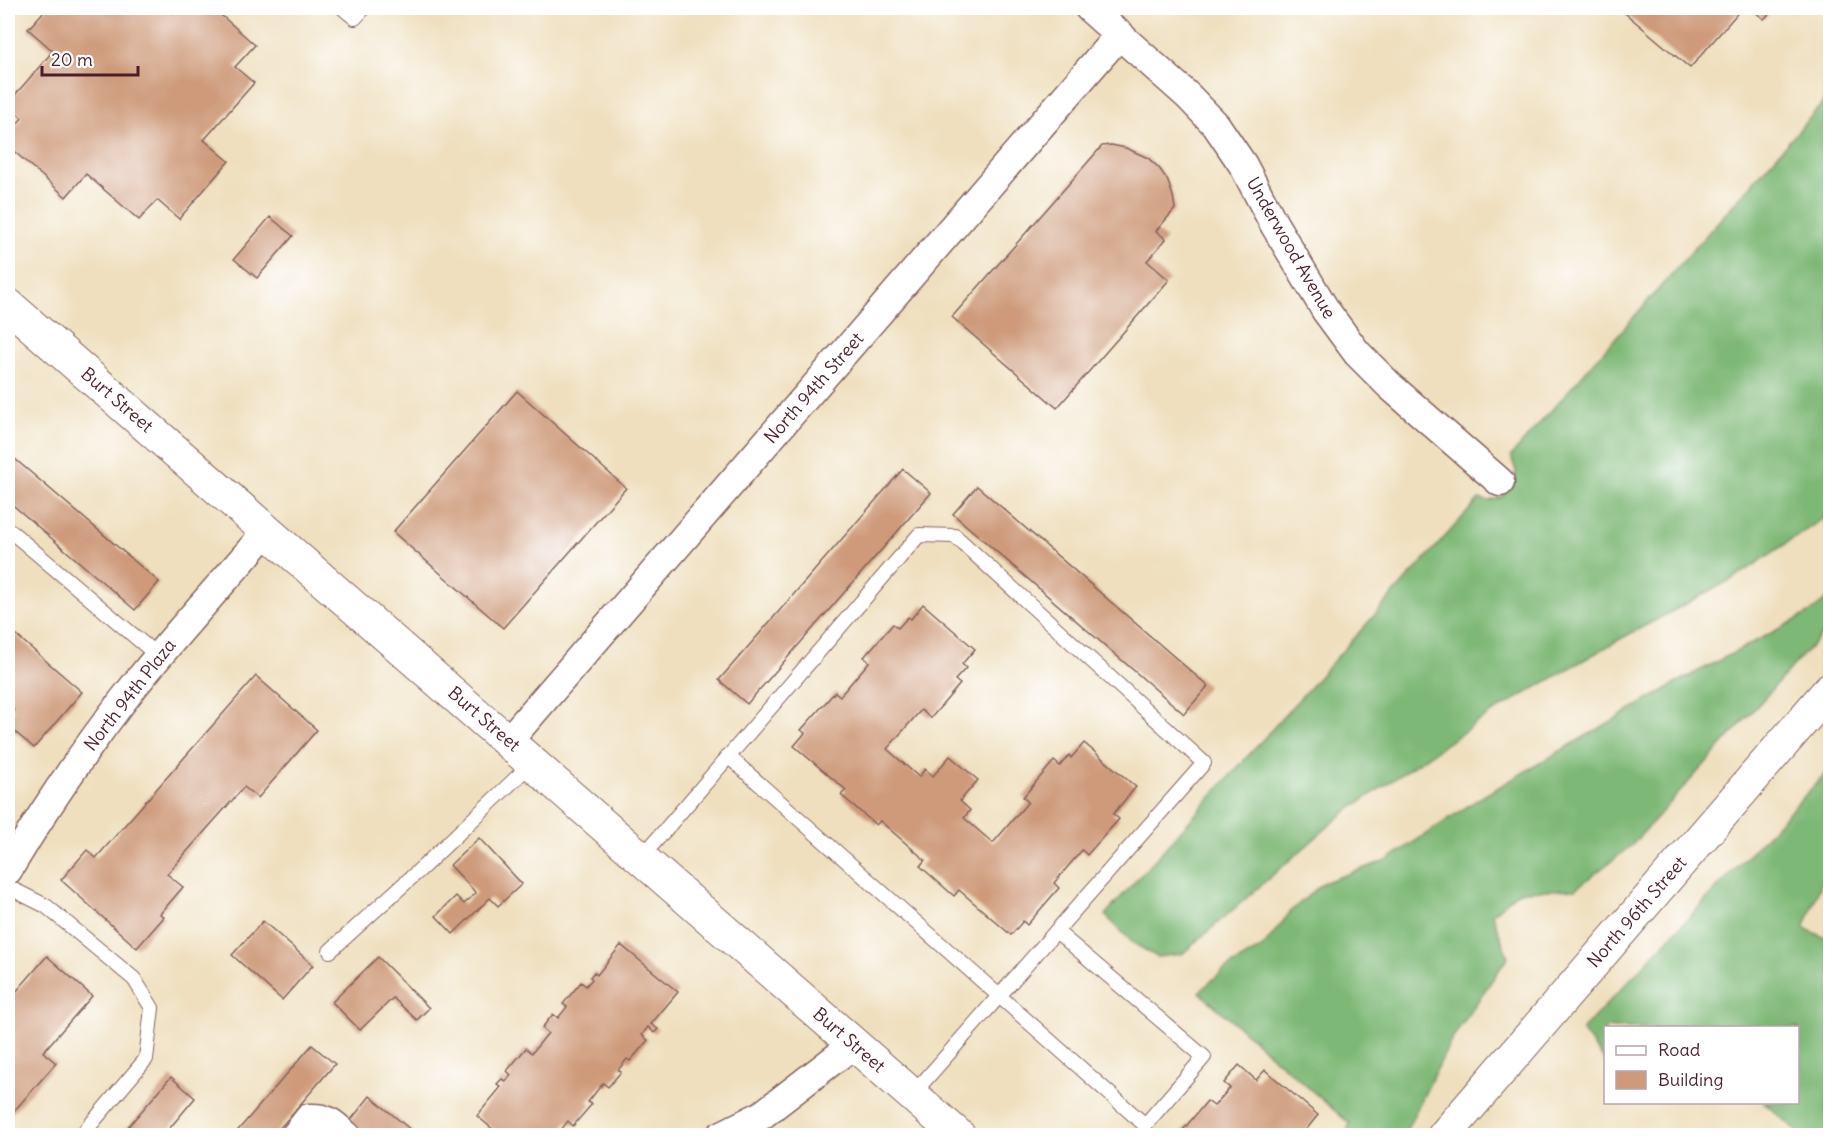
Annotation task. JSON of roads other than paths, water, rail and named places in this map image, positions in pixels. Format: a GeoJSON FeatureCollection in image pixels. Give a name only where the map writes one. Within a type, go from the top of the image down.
{"type":"FeatureCollection","features":[{"type":"Feature","properties":{"kind":"street","name":"Underwood Avenue"},"geometry":{"type":"LineString","coordinates":[[1089,8],[1188,96],[1216,125],[1243,165],[1274,224],[1326,311],[1357,353],[1390,386],[1500,482]]}},
{"type":"Feature","properties":{"kind":"street","name":"North 94th Street"},"geometry":{"type":"LineString","coordinates":[[508,741],[1120,34]]}},
{"type":"Feature","properties":{"kind":"street","name":"Burt Street"},"geometry":{"type":"LineString","coordinates":[[8,304],[912,1095],[947,1132]]}},
{"type":"Feature","properties":{"kind":"street","name":"North 94th Plaza"},"geometry":{"type":"LineString","coordinates":[[8,870],[34,827],[105,724],[267,531]]}},
{"type":"Feature","properties":{"kind":"street","name":"North 96th Street"},"geometry":{"type":"LineString","coordinates":[[1444,1136],[1830,689]]}},
{"type":"Feature","properties":{"kind":"street"},"geometry":{"type":"LineString","coordinates":[[720,1136],[762,1115],[854,1044]]}},
{"type":"Feature","properties":{"kind":"street"},"geometry":{"type":"LineString","coordinates":[[295,1136],[309,1118],[330,1121],[347,1136]]}},
{"type":"Feature","properties":{"kind":"lane"},"geometry":{"type":"LineString","coordinates":[[343,8],[355,18],[364,8]]}},
{"type":"Feature","properties":{"kind":"lane"},"geometry":{"type":"LineString","coordinates":[[8,529],[159,657]]}},
{"type":"Feature","properties":{"kind":"lane"},"geometry":{"type":"LineString","coordinates":[[641,858],[919,535],[955,537],[1204,763],[912,1095]]}},
{"type":"Feature","properties":{"kind":"lane"},"geometry":{"type":"LineString","coordinates":[[728,756],[1145,1125],[1204,1057],[1056,931]]}},
{"type":"Feature","properties":{"kind":"lane"},"geometry":{"type":"LineString","coordinates":[[330,951],[424,866],[533,762]]}},
{"type":"Feature","properties":{"kind":"lane"},"geometry":{"type":"LineString","coordinates":[[8,887],[46,906],[134,980],[152,1008],[146,1059],[81,1136]]}}]}
